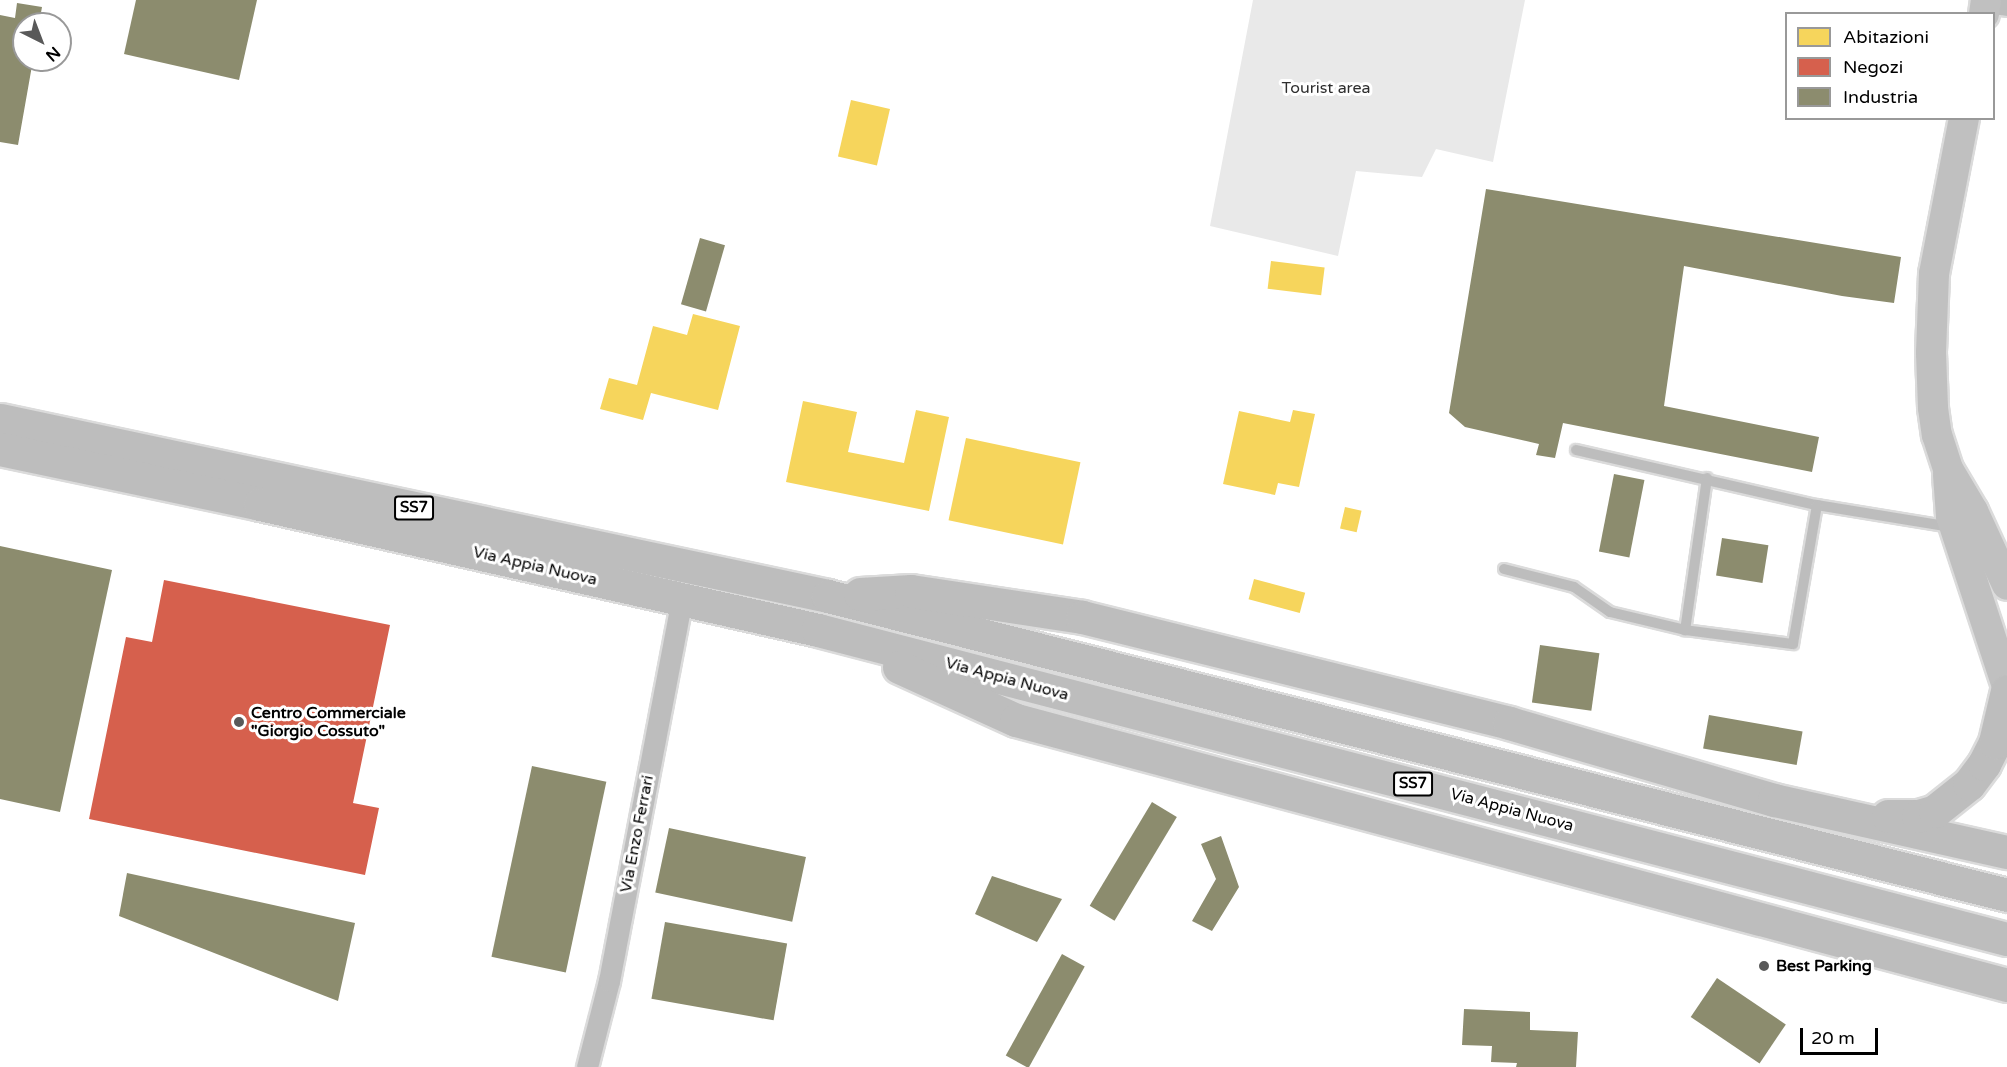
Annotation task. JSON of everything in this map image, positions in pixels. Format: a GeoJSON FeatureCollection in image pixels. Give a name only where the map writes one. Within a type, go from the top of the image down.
{"type":"FeatureCollection","features":[{"type":"Feature","properties":{"kind":"main road","name":"Via Appia Nuova"},"geometry":{"type":"LineString","coordinates":[[0,420],[828,596],[2007,895]]}},
{"type":"Feature","properties":{"kind":"main road","name":"Via Appia Nuova"},"geometry":{"type":"LineString","coordinates":[[0,449],[260,504],[818,630],[2007,939]]}},
{"type":"Feature","properties":{"kind":"main road"},"geometry":{"type":"LineString","coordinates":[[828,596],[911,591],[1082,617],[1509,723],[1774,800],[2007,852]]}},
{"type":"Feature","properties":{"kind":"main road"},"geometry":{"type":"LineString","coordinates":[[818,630],[1016,720],[2007,985]]}},
{"type":"Feature","properties":{"kind":"main road"},"geometry":{"type":"LineString","coordinates":[[1774,800],[1895,817],[1918,816],[1935,811],[1969,784],[1984,764],[1995,742],[2007,691]]}},
{"type":"Feature","properties":{"kind":"street"},"geometry":{"type":"LineString","coordinates":[[1964,120],[1934,274],[1931,383],[1937,435],[1948,469],[1973,511],[2007,585]]}},
{"type":"Feature","properties":{"kind":"street"},"geometry":{"type":"LineString","coordinates":[[1948,469],[1949,502],[1955,528],[2007,686]]}},
{"type":"Feature","properties":{"kind":"street","name":"Via Enzo Ferrari"},"geometry":{"type":"LineString","coordinates":[[587,1067],[609,981],[682,599]]}},
{"type":"Feature","properties":{"kind":"lane"},"geometry":{"type":"LineString","coordinates":[[1576,450],[1817,504],[1955,528]]}},
{"type":"Feature","properties":{"kind":"lane"},"geometry":{"type":"LineString","coordinates":[[1685,630],[1707,478]]}},
{"type":"Feature","properties":{"kind":"lane"},"geometry":{"type":"LineString","coordinates":[[1504,569],[1574,587],[1610,612],[1685,630],[1793,644],[1817,504]]}},
{"type":"Feature","properties":{"kind":"green space","name":"Tourist area"},"geometry":{"type":"Polygon","coordinates":[[[1253,0],[1525,0],[1493,162],[1436,149],[1422,177],[1356,171],[1338,256],[1210,226],[1253,0]]]}},
{"type":"Feature","properties":{"kind":"building: Abitazioni"},"geometry":{"type":"Polygon","coordinates":[[[851,100],[890,109],[877,166],[838,157],[851,100]]]}},
{"type":"Feature","properties":{"kind":"building: Abitazioni"},"geometry":{"type":"Polygon","coordinates":[[[1271,261],[1325,268],[1321,295],[1268,289],[1271,261]]]}},
{"type":"Feature","properties":{"kind":"building: Abitazioni"},"geometry":{"type":"Polygon","coordinates":[[[693,314],[740,326],[718,410],[651,393],[643,420],[600,409],[609,378],[637,385],[653,326],[687,335],[693,314]]]}},
{"type":"Feature","properties":{"kind":"building: Abitazioni"},"geometry":{"type":"Polygon","coordinates":[[[803,401],[857,412],[848,452],[904,463],[916,410],[949,417],[929,511],[786,482],[803,401]]]}},
{"type":"Feature","properties":{"kind":"building: Abitazioni"},"geometry":{"type":"Polygon","coordinates":[[[1293,410],[1315,414],[1299,487],[1278,483],[1275,495],[1223,484],[1239,411],[1290,422],[1293,410]]]}},
{"type":"Feature","properties":{"kind":"building: Abitazioni"},"geometry":{"type":"Polygon","coordinates":[[[966,438],[1080,462],[1063,544],[949,520],[966,438]]]}},
{"type":"Feature","properties":{"kind":"building: Abitazioni"},"geometry":{"type":"Polygon","coordinates":[[[1345,507],[1362,511],[1357,532],[1340,528],[1345,507]]]}},
{"type":"Feature","properties":{"kind":"building: Abitazioni"},"geometry":{"type":"Polygon","coordinates":[[[1254,579],[1305,593],[1300,613],[1249,599],[1254,579]]]}},
{"type":"Feature","properties":{"kind":"building: Negozi","name":"Centro Commerciale \"Giorgio Cossuto\""},"geometry":{"type":"Polygon","coordinates":[[[164,580],[390,625],[353,803],[379,808],[365,875],[89,819],[126,637],[152,642],[164,580]]]}},
{"type":"Feature","properties":{"kind":"building: Industria"},"geometry":{"type":"Polygon","coordinates":[[[136,0],[257,0],[239,80],[124,54],[136,0]]]}},
{"type":"Feature","properties":{"kind":"building: Industria"},"geometry":{"type":"Polygon","coordinates":[[[17,3],[42,7],[41,12],[16,12],[17,3]]]}},
{"type":"Feature","properties":{"kind":"building: Industria"},"geometry":{"type":"Polygon","coordinates":[[[0,15],[12,17],[12,72],[31,72],[18,145],[0,142],[0,15]]]}},
{"type":"Feature","properties":{"kind":"building: Industria"},"geometry":{"type":"Polygon","coordinates":[[[1486,189],[1901,257],[1894,303],[1842,296],[1684,266],[1664,406],[1819,437],[1812,472],[1563,423],[1555,458],[1536,455],[1539,444],[1465,427],[1449,413],[1486,189]]]}},
{"type":"Feature","properties":{"kind":"building: Industria"},"geometry":{"type":"Polygon","coordinates":[[[700,238],[725,245],[706,311],[681,304],[700,238]]]}},
{"type":"Feature","properties":{"kind":"building: Industria"},"geometry":{"type":"Polygon","coordinates":[[[1614,474],[1644,480],[1629,557],[1599,552],[1614,474]]]}},
{"type":"Feature","properties":{"kind":"building: Industria"},"geometry":{"type":"Polygon","coordinates":[[[1722,538],[1768,545],[1762,583],[1716,576],[1722,538]]]}},
{"type":"Feature","properties":{"kind":"building: Industria"},"geometry":{"type":"Polygon","coordinates":[[[0,546],[112,570],[60,812],[0,799],[0,546]]]}},
{"type":"Feature","properties":{"kind":"building: Industria"},"geometry":{"type":"Polygon","coordinates":[[[1540,645],[1599,653],[1591,711],[1532,702],[1540,645]]]}},
{"type":"Feature","properties":{"kind":"building: Industria"},"geometry":{"type":"Polygon","coordinates":[[[1709,715],[1803,731],[1797,765],[1703,748],[1709,715]]]}},
{"type":"Feature","properties":{"kind":"building: Industria"},"geometry":{"type":"Polygon","coordinates":[[[532,766],[606,782],[566,973],[491,957],[532,766]]]}},
{"type":"Feature","properties":{"kind":"building: Industria"},"geometry":{"type":"Polygon","coordinates":[[[1152,802],[1177,817],[1115,921],[1090,906],[1152,802]]]}},
{"type":"Feature","properties":{"kind":"building: Industria"},"geometry":{"type":"Polygon","coordinates":[[[669,828],[806,857],[792,922],[655,893],[669,828]]]}},
{"type":"Feature","properties":{"kind":"building: Industria"},"geometry":{"type":"Polygon","coordinates":[[[1221,836],[1239,887],[1212,931],[1192,921],[1216,879],[1201,844],[1221,836]]]}},
{"type":"Feature","properties":{"kind":"building: Industria"},"geometry":{"type":"Polygon","coordinates":[[[127,873],[355,923],[338,1001],[119,916],[127,873]]]}},
{"type":"Feature","properties":{"kind":"building: Industria"},"geometry":{"type":"Polygon","coordinates":[[[992,876],[1062,899],[1037,942],[975,914],[992,876]]]}},
{"type":"Feature","properties":{"kind":"building: Industria"},"geometry":{"type":"Polygon","coordinates":[[[665,922],[787,944],[774,1020],[651,999],[665,922]]]}},
{"type":"Feature","properties":{"kind":"building: Industria"},"geometry":{"type":"Polygon","coordinates":[[[1062,954],[1085,967],[1029,1067],[1006,1055],[1062,954]]]}},
{"type":"Feature","properties":{"kind":"building: Industria"},"geometry":{"type":"Polygon","coordinates":[[[1717,978],[1786,1024],[1760,1063],[1691,1017],[1717,978]]]}},
{"type":"Feature","properties":{"kind":"building: Industria"},"geometry":{"type":"Polygon","coordinates":[[[1464,1009],[1530,1012],[1530,1030],[1578,1032],[1576,1067],[1516,1067],[1517,1063],[1491,1062],[1492,1046],[1462,1045],[1464,1009]]]}},
{"type":"Feature","properties":{"kind":"place","name":"Centro Commerciale \"Giorgio Cossuto\""},"geometry":{"type":"Point","coordinates":[239,722]}},
{"type":"Feature","properties":{"kind":"place","name":"Best Parking"},"geometry":{"type":"Point","coordinates":[1764,966]}}]}
